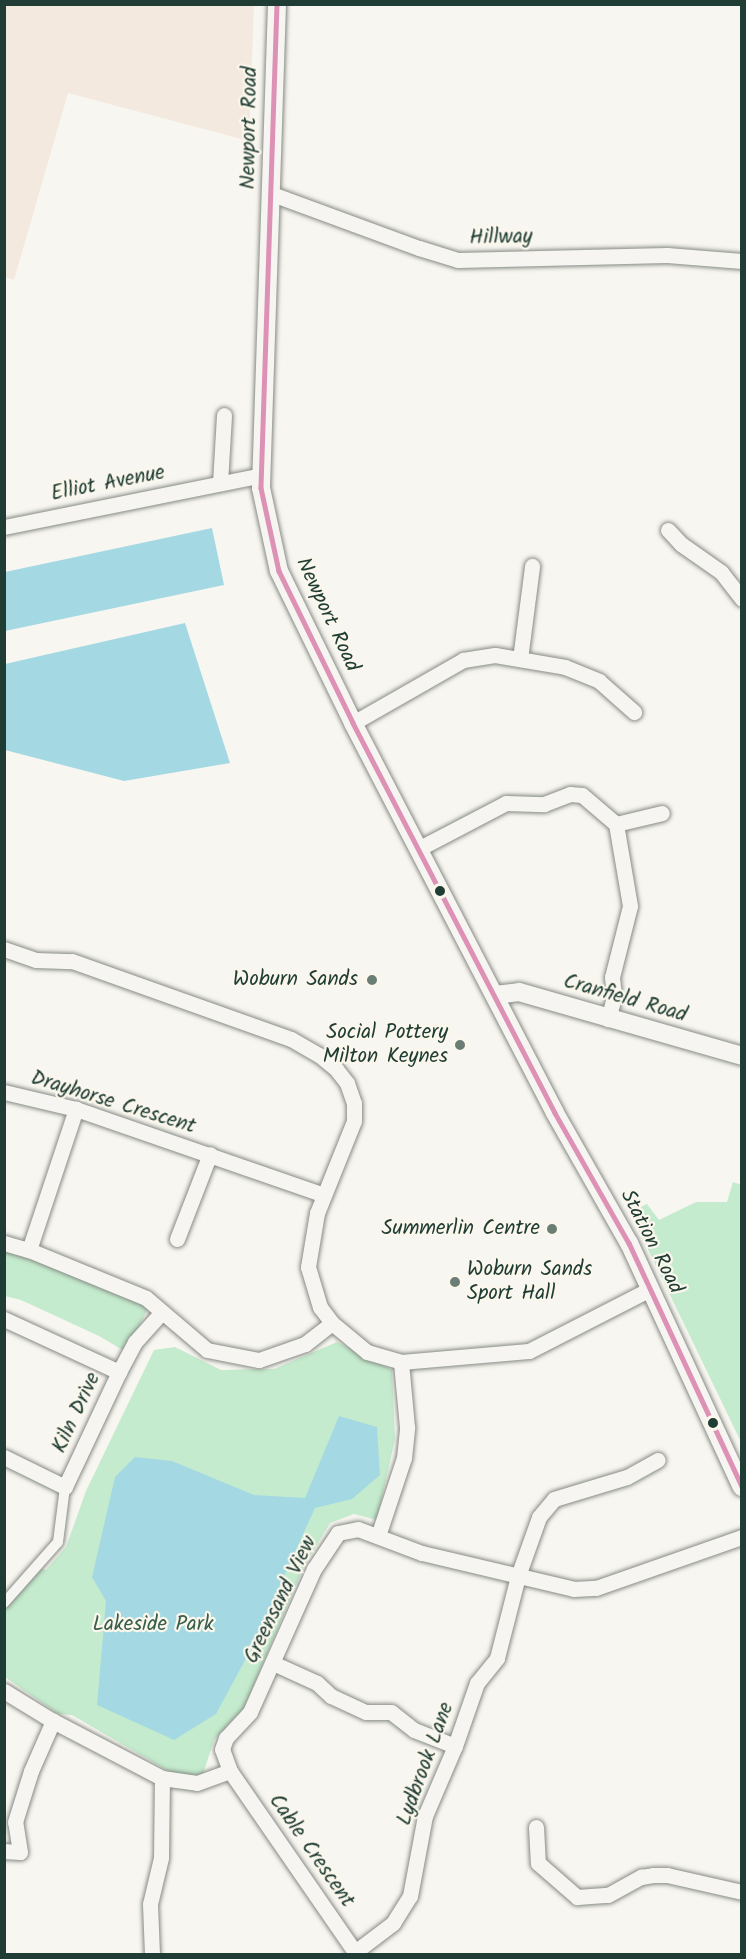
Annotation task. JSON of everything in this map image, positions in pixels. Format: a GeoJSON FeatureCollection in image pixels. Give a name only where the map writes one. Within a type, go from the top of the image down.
{"type":"FeatureCollection","features":[{"type":"Feature","properties":{"kind":"street","name":"Newport Road"},"geometry":{"type":"LineString","coordinates":[[276,4],[272,194],[261,488],[279,571],[353,723],[510,1023]]}},
{"type":"Feature","properties":{"kind":"street","name":"Hillway"},"geometry":{"type":"LineString","coordinates":[[272,194],[419,248],[459,260],[667,255],[741,261]]}},
{"type":"Feature","properties":{"kind":"street"},"geometry":{"type":"LineString","coordinates":[[220,483],[224,415]]}},
{"type":"Feature","properties":{"kind":"street","name":"Elliot Avenue"},"geometry":{"type":"LineString","coordinates":[[4,527],[262,475]]}},
{"type":"Feature","properties":{"kind":"street"},"geometry":{"type":"LineString","coordinates":[[668,530],[681,544],[721,572],[741,599]]}},
{"type":"Feature","properties":{"kind":"street"},"geometry":{"type":"LineString","coordinates":[[520,659],[532,566]]}},
{"type":"Feature","properties":{"kind":"street"},"geometry":{"type":"LineString","coordinates":[[353,723],[463,660],[495,655],[565,667],[599,681],[634,712]]}},
{"type":"Feature","properties":{"kind":"street"},"geometry":{"type":"LineString","coordinates":[[418,849],[506,803],[544,804],[570,794],[582,795],[616,824],[630,906],[612,977],[614,997],[608,1019]]}},
{"type":"Feature","properties":{"kind":"street"},"geometry":{"type":"LineString","coordinates":[[616,824],[662,813]]}},
{"type":"Feature","properties":{"kind":"street"},"geometry":{"type":"LineString","coordinates":[[4,949],[36,960],[72,961],[291,1039],[319,1055],[336,1069],[347,1083],[354,1103],[354,1121],[317,1213],[308,1267],[320,1307],[332,1323],[367,1352],[401,1362],[529,1351],[650,1289]]}},
{"type":"Feature","properties":{"kind":"street","name":"Cranfield Road"},"geometry":{"type":"LineString","coordinates":[[495,995],[519,992],[741,1056]]}},
{"type":"Feature","properties":{"kind":"street","name":"Station Road"},"geometry":{"type":"LineString","coordinates":[[510,1023],[555,1113],[629,1243],[741,1487]]}},
{"type":"Feature","properties":{"kind":"street","name":"Drayhorse Crescent"},"geometry":{"type":"LineString","coordinates":[[4,1092],[76,1110],[210,1154],[324,1195]]}},
{"type":"Feature","properties":{"kind":"street"},"geometry":{"type":"LineString","coordinates":[[29,1250],[76,1110]]}},
{"type":"Feature","properties":{"kind":"street","name":"Drayhorse Crescent"},"geometry":{"type":"LineString","coordinates":[[177,1239],[210,1154]]}},
{"type":"Feature","properties":{"kind":"street"},"geometry":{"type":"LineString","coordinates":[[4,1243],[29,1250],[146,1298],[207,1350],[259,1360],[305,1344],[332,1323]]}},
{"type":"Feature","properties":{"kind":"street"},"geometry":{"type":"LineString","coordinates":[[118,1372],[135,1342],[162,1312]]}},
{"type":"Feature","properties":{"kind":"street","name":"Kiln Drive"},"geometry":{"type":"LineString","coordinates":[[4,1319],[118,1372],[65,1487]]}},
{"type":"Feature","properties":{"kind":"street"},"geometry":{"type":"LineString","coordinates":[[378,1536],[404,1458],[407,1427],[401,1362]]}},
{"type":"Feature","properties":{"kind":"street"},"geometry":{"type":"LineString","coordinates":[[4,1457],[65,1487],[58,1542],[4,1603]]}},
{"type":"Feature","properties":{"kind":"street","name":"Lydbrook Lane"},"geometry":{"type":"LineString","coordinates":[[355,1953],[393,1923],[410,1896],[425,1816],[455,1746],[477,1683],[497,1659],[518,1576],[538,1517],[554,1499],[627,1477],[658,1460]]}},
{"type":"Feature","properties":{"kind":"street","name":"Greensand View"},"geometry":{"type":"LineString","coordinates":[[230,1771],[222,1749],[226,1738],[250,1712],[314,1569],[338,1533],[358,1529],[423,1552],[574,1589],[596,1588],[741,1537]]}},
{"type":"Feature","properties":{"kind":"street"},"geometry":{"type":"LineString","coordinates":[[273,1663],[317,1683],[331,1696],[366,1712],[391,1712],[414,1730],[455,1746]]}},
{"type":"Feature","properties":{"kind":"street"},"geometry":{"type":"LineString","coordinates":[[4,1691],[53,1721],[162,1778],[197,1783],[230,1771]]}},
{"type":"Feature","properties":{"kind":"street"},"geometry":{"type":"LineString","coordinates":[[4,1851],[20,1852],[15,1822],[31,1771],[53,1721]]}},
{"type":"Feature","properties":{"kind":"street","name":"Cable Crescent"},"geometry":{"type":"LineString","coordinates":[[230,1771],[355,1953]]}},
{"type":"Feature","properties":{"kind":"street"},"geometry":{"type":"LineString","coordinates":[[152,1954],[150,1905],[161,1858],[162,1778]]}},
{"type":"Feature","properties":{"kind":"street"},"geometry":{"type":"LineString","coordinates":[[536,1827],[538,1863],[554,1880],[577,1897],[608,1895],[641,1877],[653,1875],[667,1875],[741,1892]]}},
{"type":"Feature","properties":{"kind":"shaded area"},"geometry":{"type":"Polygon","coordinates":[[[4,5],[254,5],[249,141],[68,93],[14,280],[5,277],[4,5]]]}},
{"type":"Feature","properties":{"kind":"green space"},"geometry":{"type":"Polygon","coordinates":[[[733,1182],[742,1185],[741,1442],[630,1212],[647,1204],[659,1220],[696,1202],[727,1202],[733,1182]]]}},
{"type":"Feature","properties":{"kind":"green space"},"geometry":{"type":"Polygon","coordinates":[[[4,1248],[109,1286],[148,1308],[126,1352],[99,1336],[21,1300],[5,1296],[4,1248]]]}},
{"type":"Feature","properties":{"kind":"green space","name":"Lakeside Park"},"geometry":{"type":"Polygon","coordinates":[[[337,1342],[392,1370],[395,1439],[377,1520],[354,1514],[330,1523],[304,1566],[244,1708],[214,1740],[203,1774],[184,1780],[72,1715],[58,1714],[5,1677],[5,1601],[39,1568],[46,1570],[66,1547],[86,1491],[154,1350],[175,1347],[221,1370],[274,1369],[337,1342]]]}},
{"type":"Feature","properties":{"kind":"water"},"geometry":{"type":"Polygon","coordinates":[[[212,528],[224,585],[5,631],[5,572],[212,528]]]}},
{"type":"Feature","properties":{"kind":"water"},"geometry":{"type":"Polygon","coordinates":[[[185,623],[230,763],[124,781],[5,750],[5,664],[185,623]]]}},
{"type":"Feature","properties":{"kind":"water"},"geometry":{"type":"Polygon","coordinates":[[[339,1416],[377,1427],[380,1475],[352,1499],[315,1508],[250,1651],[216,1714],[174,1740],[97,1705],[106,1601],[92,1577],[115,1477],[135,1457],[172,1461],[254,1495],[305,1498],[339,1416]]]}},
{"type":"Feature","properties":{"kind":"transit line"},"geometry":{"type":"LineString","coordinates":[[277,4],[261,488],[279,571],[353,723],[555,1113],[629,1243],[742,1486]]}},
{"type":"Feature","properties":{"kind":"place","name":"Woburn Sands"},"geometry":{"type":"Point","coordinates":[372,980]}},
{"type":"Feature","properties":{"kind":"place","name":"Social Pottery Milton Keynes"},"geometry":{"type":"Point","coordinates":[460,1045]}},
{"type":"Feature","properties":{"kind":"place","name":"Summerlin Centre"},"geometry":{"type":"Point","coordinates":[552,1229]}},
{"type":"Feature","properties":{"kind":"place","name":"Woburn Sands Sport Hall"},"geometry":{"type":"Point","coordinates":[455,1282]}}]}
